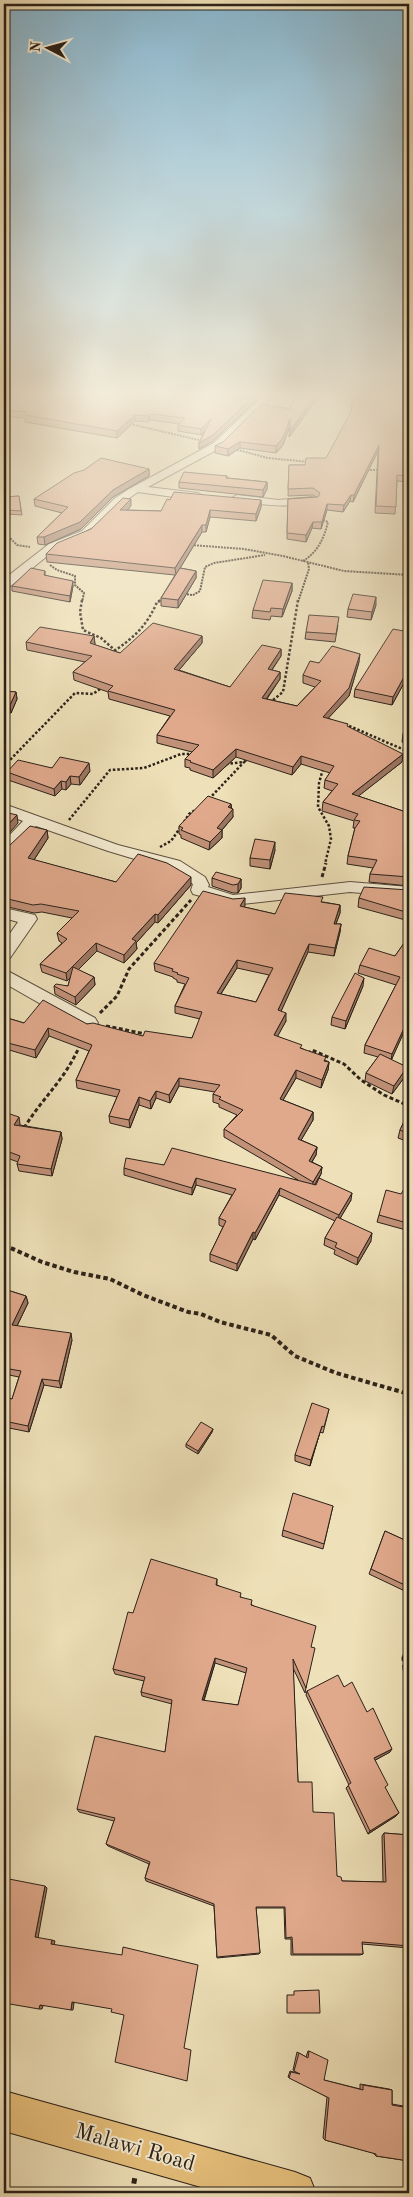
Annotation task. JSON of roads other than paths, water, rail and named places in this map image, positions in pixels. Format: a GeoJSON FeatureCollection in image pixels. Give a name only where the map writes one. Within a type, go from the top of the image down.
{"type":"FeatureCollection","features":[{"type":"Feature","properties":{"kind":"main road","name":"Malawi Road"},"geometry":{"type":"LineString","coordinates":[[4,2111],[295,2193]]}},
{"type":"Feature","properties":{"kind":"street"},"geometry":{"type":"LineString","coordinates":[[4,585],[53,546],[86,533],[119,501]]}},
{"type":"Feature","properties":{"kind":"street"},"geometry":{"type":"LineString","coordinates":[[263,501],[304,501]]}},
{"type":"Feature","properties":{"kind":"street"},"geometry":{"type":"LineString","coordinates":[[4,809],[34,818],[113,848],[174,865],[199,880],[201,885],[199,890],[232,900],[357,887],[409,892]]}},
{"type":"Feature","properties":{"kind":"street"},"geometry":{"type":"LineString","coordinates":[[4,850],[34,818]]}},
{"type":"Feature","properties":{"kind":"street"},"geometry":{"type":"LineString","coordinates":[[4,913],[29,919],[4,954]]}},
{"type":"Feature","properties":{"kind":"street"},"geometry":{"type":"LineString","coordinates":[[4,975],[89,1023]]}}]}
